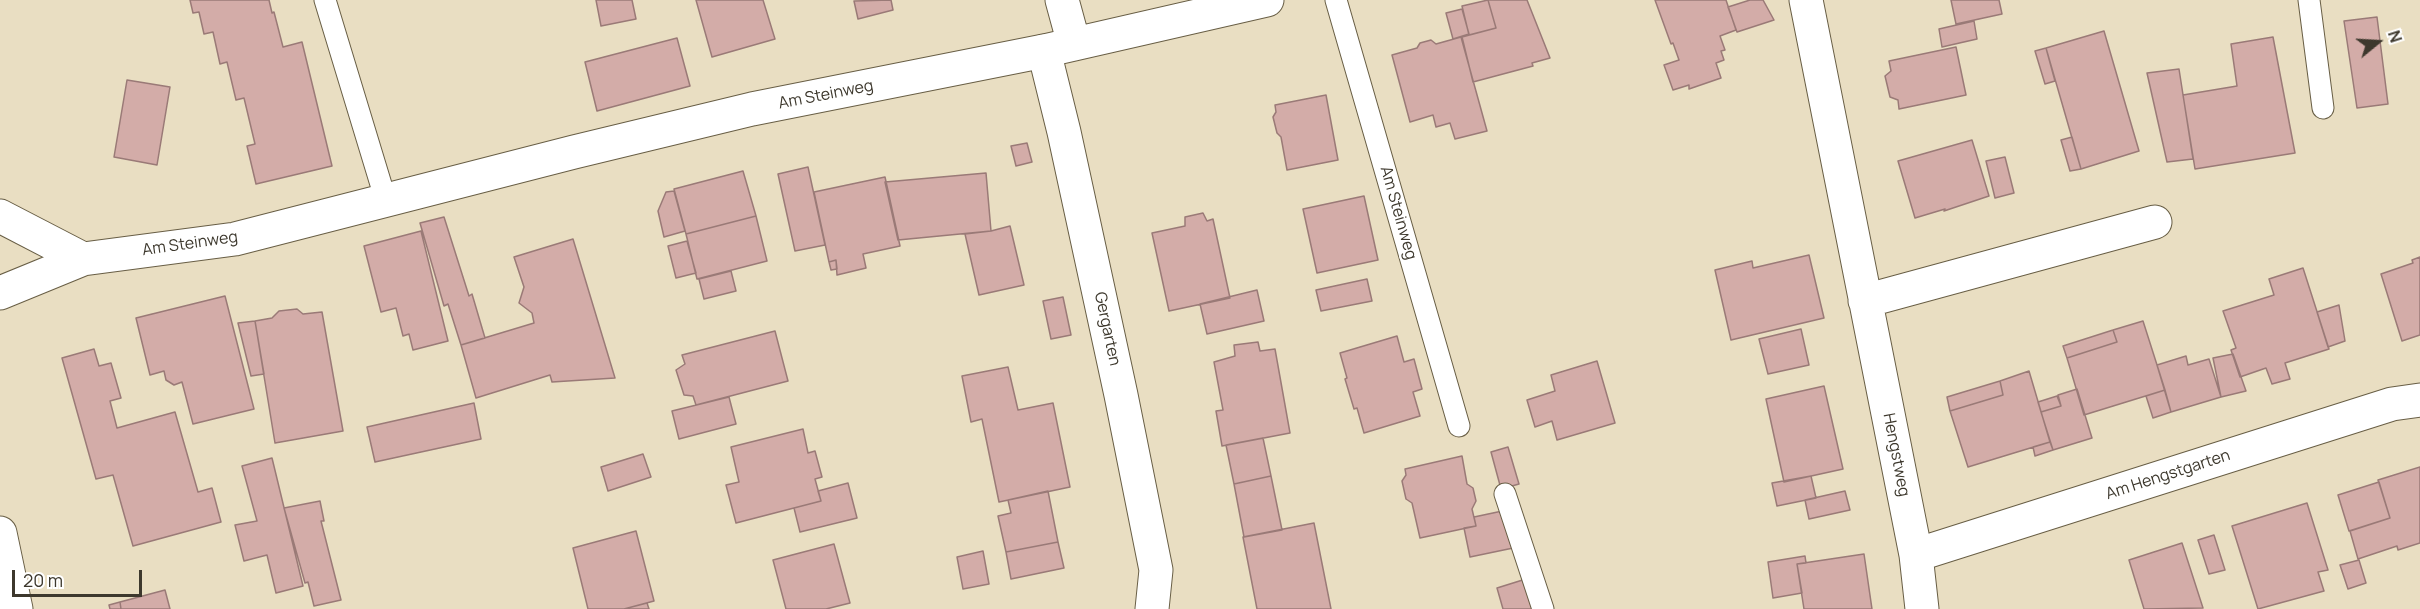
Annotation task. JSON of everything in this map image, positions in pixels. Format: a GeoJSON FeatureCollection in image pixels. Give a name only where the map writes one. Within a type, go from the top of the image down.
{"type":"FeatureCollection","features":[{"type":"Feature","properties":{"kind":"street","name":"Gergarten"},"geometry":{"type":"LineString","coordinates":[[1062,0],[1059,48],[1064,132],[1156,570],[1152,609]]}},
{"type":"Feature","properties":{"kind":"street","name":"Am Steinweg"},"geometry":{"type":"LineString","coordinates":[[0,292],[83,259],[235,239],[752,109],[1059,48],[1267,0]]}},
{"type":"Feature","properties":{"kind":"street","name":"Hengstweg"},"geometry":{"type":"LineString","coordinates":[[1806,0],[1916,555],[1922,609]]}},
{"type":"Feature","properties":{"kind":"street"},"geometry":{"type":"LineString","coordinates":[[0,216],[83,259]]}},
{"type":"Feature","properties":{"kind":"street"},"geometry":{"type":"LineString","coordinates":[[1865,301],[2155,222]]}},
{"type":"Feature","properties":{"kind":"street","name":"Am Hengstgarten"},"geometry":{"type":"LineString","coordinates":[[1916,555],[2392,404],[2420,400]]}},
{"type":"Feature","properties":{"kind":"street"},"geometry":{"type":"LineString","coordinates":[[0,533],[16,609]]}},
{"type":"Feature","properties":{"kind":"lane"},"geometry":{"type":"LineString","coordinates":[[325,0],[386,201]]}},
{"type":"Feature","properties":{"kind":"lane","name":"Am Steinweg"},"geometry":{"type":"LineString","coordinates":[[1336,0],[1459,426]]}},
{"type":"Feature","properties":{"kind":"lane"},"geometry":{"type":"LineString","coordinates":[[2309,0],[2316,36],[2323,108]]}},
{"type":"Feature","properties":{"kind":"lane"},"geometry":{"type":"LineString","coordinates":[[1505,494],[1544,609]]}},
{"type":"Feature","properties":{"kind":"building"},"geometry":{"type":"Polygon","coordinates":[[[190,0],[269,0],[283,47],[302,42],[332,166],[256,184],[247,146],[255,144],[244,98],[236,100],[227,62],[220,64],[213,32],[204,34],[199,12],[193,13],[190,0]]]}},
{"type":"Feature","properties":{"kind":"building"},"geometry":{"type":"Polygon","coordinates":[[[596,0],[632,0],[636,19],[601,26],[596,0]]]}},
{"type":"Feature","properties":{"kind":"building"},"geometry":{"type":"Polygon","coordinates":[[[696,0],[763,0],[775,39],[712,57],[696,0]]]}},
{"type":"Feature","properties":{"kind":"building"},"geometry":{"type":"Polygon","coordinates":[[[891,0],[893,10],[858,19],[854,1],[891,0]]]}},
{"type":"Feature","properties":{"kind":"building"},"geometry":{"type":"Polygon","coordinates":[[[1488,0],[1527,0],[1550,58],[1532,63],[1533,66],[1473,82],[1462,37],[1496,28],[1488,0]]]}},
{"type":"Feature","properties":{"kind":"building"},"geometry":{"type":"Polygon","coordinates":[[[1488,0],[1496,28],[1469,35],[1462,6],[1488,0]]]}},
{"type":"Feature","properties":{"kind":"building"},"geometry":{"type":"Polygon","coordinates":[[[1655,0],[1726,0],[1736,30],[1720,36],[1725,50],[1721,51],[1724,60],[1716,63],[1721,78],[1689,89],[1689,85],[1673,90],[1664,65],[1679,60],[1655,0]]]}},
{"type":"Feature","properties":{"kind":"building"},"geometry":{"type":"Polygon","coordinates":[[[1750,0],[1763,0],[1774,20],[1737,32],[1728,7],[1750,0]]]}},
{"type":"Feature","properties":{"kind":"building"},"geometry":{"type":"Polygon","coordinates":[[[1951,0],[1999,0],[2002,14],[1956,24],[1951,0]]]}},
{"type":"Feature","properties":{"kind":"building"},"geometry":{"type":"Polygon","coordinates":[[[1462,9],[1469,34],[1453,39],[1446,13],[1462,9]]]}},
{"type":"Feature","properties":{"kind":"building"},"geometry":{"type":"Polygon","coordinates":[[[2377,17],[2388,104],[2357,108],[2344,21],[2377,17]]]}},
{"type":"Feature","properties":{"kind":"building"},"geometry":{"type":"Polygon","coordinates":[[[1974,21],[1977,39],[1942,47],[1939,29],[1974,21]]]}},
{"type":"Feature","properties":{"kind":"building"},"geometry":{"type":"Polygon","coordinates":[[[2104,31],[2139,151],[2081,169],[2046,48],[2104,31]]]}},
{"type":"Feature","properties":{"kind":"building"},"geometry":{"type":"Polygon","coordinates":[[[1461,37],[1487,131],[1455,139],[1450,123],[1436,127],[1433,115],[1410,122],[1392,55],[1417,48],[1420,43],[1431,40],[1436,44],[1461,37]]]}},
{"type":"Feature","properties":{"kind":"building"},"geometry":{"type":"Polygon","coordinates":[[[2273,37],[2295,153],[2195,169],[2183,95],[2237,86],[2231,44],[2273,37]]]}},
{"type":"Feature","properties":{"kind":"building"},"geometry":{"type":"Polygon","coordinates":[[[677,38],[690,86],[597,111],[585,62],[677,38]]]}},
{"type":"Feature","properties":{"kind":"building"},"geometry":{"type":"Polygon","coordinates":[[[1956,47],[1966,95],[1899,109],[1898,100],[1890,97],[1885,76],[1891,71],[1889,61],[1956,47]]]}},
{"type":"Feature","properties":{"kind":"building"},"geometry":{"type":"Polygon","coordinates":[[[2046,48],[2055,81],[2045,84],[2035,51],[2046,48]]]}},
{"type":"Feature","properties":{"kind":"building"},"geometry":{"type":"Polygon","coordinates":[[[2179,69],[2193,159],[2167,162],[2147,73],[2179,69]]]}},
{"type":"Feature","properties":{"kind":"building"},"geometry":{"type":"Polygon","coordinates":[[[127,80],[170,87],[157,165],[114,157],[127,80]]]}},
{"type":"Feature","properties":{"kind":"building"},"geometry":{"type":"Polygon","coordinates":[[[1326,95],[1338,160],[1287,170],[1281,137],[1277,133],[1273,117],[1276,112],[1275,105],[1326,95]]]}},
{"type":"Feature","properties":{"kind":"building"},"geometry":{"type":"Polygon","coordinates":[[[2072,137],[2081,169],[2070,171],[2061,140],[2072,137]]]}},
{"type":"Feature","properties":{"kind":"building"},"geometry":{"type":"Polygon","coordinates":[[[1972,140],[1989,196],[1915,218],[1898,161],[1972,140]]]}},
{"type":"Feature","properties":{"kind":"building"},"geometry":{"type":"Polygon","coordinates":[[[1027,143],[1032,162],[1016,166],[1011,146],[1027,143]]]}},
{"type":"Feature","properties":{"kind":"building"},"geometry":{"type":"Polygon","coordinates":[[[2005,157],[2014,193],[1995,198],[1986,161],[2005,157]]]}},
{"type":"Feature","properties":{"kind":"building"},"geometry":{"type":"Polygon","coordinates":[[[808,167],[825,245],[795,251],[778,174],[808,167]]]}},
{"type":"Feature","properties":{"kind":"building"},"geometry":{"type":"Polygon","coordinates":[[[743,171],[756,216],[686,234],[674,189],[743,171]]]}},
{"type":"Feature","properties":{"kind":"building"},"geometry":{"type":"Polygon","coordinates":[[[986,173],[991,231],[898,240],[885,182],[986,173]]]}},
{"type":"Feature","properties":{"kind":"building"},"geometry":{"type":"Polygon","coordinates":[[[885,177],[900,246],[863,254],[866,268],[837,275],[836,260],[829,262],[814,192],[885,177]]]}},
{"type":"Feature","properties":{"kind":"building"},"geometry":{"type":"Polygon","coordinates":[[[674,191],[685,231],[664,237],[658,211],[666,192],[674,191]]]}},
{"type":"Feature","properties":{"kind":"building"},"geometry":{"type":"Polygon","coordinates":[[[1364,196],[1378,260],[1317,273],[1303,209],[1364,196]]]}},
{"type":"Feature","properties":{"kind":"building"},"geometry":{"type":"Polygon","coordinates":[[[1203,213],[1207,221],[1213,219],[1230,298],[1169,311],[1152,233],[1185,226],[1185,217],[1203,213]]]}},
{"type":"Feature","properties":{"kind":"building"},"geometry":{"type":"Polygon","coordinates":[[[756,216],[767,261],[697,279],[686,234],[756,216]]]}},
{"type":"Feature","properties":{"kind":"building"},"geometry":{"type":"Polygon","coordinates":[[[444,217],[469,296],[472,294],[485,338],[461,345],[448,304],[444,306],[420,223],[444,217]]]}},
{"type":"Feature","properties":{"kind":"building"},"geometry":{"type":"Polygon","coordinates":[[[1010,226],[1024,285],[979,295],[965,234],[1010,226]]]}},
{"type":"Feature","properties":{"kind":"building"},"geometry":{"type":"Polygon","coordinates":[[[421,231],[448,341],[413,350],[409,334],[403,336],[396,308],[381,312],[364,246],[421,231]]]}},
{"type":"Feature","properties":{"kind":"building"},"geometry":{"type":"Polygon","coordinates":[[[573,239],[615,378],[552,382],[550,375],[476,398],[461,345],[534,323],[532,313],[519,303],[524,287],[514,257],[573,239]]]}},
{"type":"Feature","properties":{"kind":"building"},"geometry":{"type":"Polygon","coordinates":[[[687,241],[696,273],[676,278],[668,246],[687,241]]]}},
{"type":"Feature","properties":{"kind":"building"},"geometry":{"type":"Polygon","coordinates":[[[1809,255],[1824,318],[1731,340],[1715,270],[1752,261],[1753,268],[1809,255]]]}},
{"type":"Feature","properties":{"kind":"building"},"geometry":{"type":"Polygon","coordinates":[[[2420,257],[2420,335],[2402,341],[2381,274],[2413,263],[2412,260],[2420,257]]]}},
{"type":"Feature","properties":{"kind":"building"},"geometry":{"type":"Polygon","coordinates":[[[836,260],[837,269],[831,270],[829,262],[836,260]]]}},
{"type":"Feature","properties":{"kind":"building"},"geometry":{"type":"Polygon","coordinates":[[[2303,268],[2329,349],[2285,363],[2290,379],[2272,384],[2266,368],[2240,377],[2231,350],[2236,348],[2223,311],[2274,295],[2269,279],[2303,268]]]}},
{"type":"Feature","properties":{"kind":"building"},"geometry":{"type":"Polygon","coordinates":[[[731,271],[736,291],[704,299],[699,279],[731,271]]]}},
{"type":"Feature","properties":{"kind":"building"},"geometry":{"type":"Polygon","coordinates":[[[1367,279],[1372,301],[1321,311],[1316,290],[1367,279]]]}},
{"type":"Feature","properties":{"kind":"building"},"geometry":{"type":"Polygon","coordinates":[[[1257,290],[1264,321],[1207,334],[1200,304],[1257,290]]]}},
{"type":"Feature","properties":{"kind":"building"},"geometry":{"type":"Polygon","coordinates":[[[225,296],[254,409],[193,424],[182,382],[174,385],[166,380],[164,371],[150,375],[136,318],[225,296]]]}},
{"type":"Feature","properties":{"kind":"building"},"geometry":{"type":"Polygon","coordinates":[[[1063,297],[1071,335],[1051,339],[1043,301],[1063,297]]]}},
{"type":"Feature","properties":{"kind":"building"},"geometry":{"type":"Polygon","coordinates":[[[2339,305],[2345,341],[2328,347],[2317,312],[2339,305]]]}},
{"type":"Feature","properties":{"kind":"building"},"geometry":{"type":"Polygon","coordinates":[[[297,309],[303,314],[322,312],[343,431],[275,443],[255,321],[272,318],[279,311],[297,309]]]}},
{"type":"Feature","properties":{"kind":"building"},"geometry":{"type":"Polygon","coordinates":[[[255,321],[264,374],[251,376],[238,323],[255,321]]]}},
{"type":"Feature","properties":{"kind":"building"},"geometry":{"type":"Polygon","coordinates":[[[2143,321],[2165,390],[2084,415],[2067,358],[2117,342],[2113,330],[2143,321]]]}},
{"type":"Feature","properties":{"kind":"building"},"geometry":{"type":"Polygon","coordinates":[[[1801,329],[1809,365],[1768,374],[1759,339],[1801,329]]]}},
{"type":"Feature","properties":{"kind":"building"},"geometry":{"type":"Polygon","coordinates":[[[2113,330],[2117,342],[2067,358],[2063,346],[2113,330]]]}},
{"type":"Feature","properties":{"kind":"building"},"geometry":{"type":"Polygon","coordinates":[[[775,331],[788,381],[696,405],[693,396],[684,395],[676,370],[685,364],[682,355],[775,331]]]}},
{"type":"Feature","properties":{"kind":"building"},"geometry":{"type":"Polygon","coordinates":[[[1397,336],[1404,362],[1414,359],[1422,389],[1413,392],[1420,416],[1364,433],[1345,379],[1347,378],[1340,353],[1397,336]]]}},
{"type":"Feature","properties":{"kind":"building"},"geometry":{"type":"Polygon","coordinates":[[[1258,342],[1260,351],[1275,349],[1290,433],[1222,446],[1216,411],[1223,410],[1214,362],[1235,356],[1234,345],[1258,342]]]}},
{"type":"Feature","properties":{"kind":"building"},"geometry":{"type":"Polygon","coordinates":[[[94,349],[99,366],[111,363],[121,398],[110,401],[117,428],[175,412],[198,492],[212,488],[221,522],[133,546],[113,475],[96,479],[62,358],[94,349]]]}},
{"type":"Feature","properties":{"kind":"building"},"geometry":{"type":"Polygon","coordinates":[[[2233,354],[2246,391],[2221,397],[2213,358],[2233,354]]]}},
{"type":"Feature","properties":{"kind":"building"},"geometry":{"type":"Polygon","coordinates":[[[2186,356],[2188,365],[2209,359],[2221,397],[2171,412],[2157,365],[2186,356]]]}},
{"type":"Feature","properties":{"kind":"building"},"geometry":{"type":"Polygon","coordinates":[[[1597,361],[1615,423],[1557,440],[1552,421],[1535,427],[1527,400],[1555,391],[1551,375],[1597,361]]]}},
{"type":"Feature","properties":{"kind":"building"},"geometry":{"type":"Polygon","coordinates":[[[1008,367],[1018,410],[1053,403],[1070,487],[999,502],[982,419],[971,422],[962,376],[1008,367]]]}},
{"type":"Feature","properties":{"kind":"building"},"geometry":{"type":"Polygon","coordinates":[[[2029,371],[2050,442],[1968,467],[1950,411],[2003,395],[2000,381],[2029,371]]]}},
{"type":"Feature","properties":{"kind":"building"},"geometry":{"type":"Polygon","coordinates":[[[2000,381],[2003,395],[1950,411],[1947,397],[2000,381]]]}},
{"type":"Feature","properties":{"kind":"building"},"geometry":{"type":"Polygon","coordinates":[[[1824,386],[1843,469],[1784,482],[1766,399],[1824,386]]]}},
{"type":"Feature","properties":{"kind":"building"},"geometry":{"type":"Polygon","coordinates":[[[2077,389],[2092,438],[2053,450],[2041,412],[2061,406],[2058,395],[2077,389]]]}},
{"type":"Feature","properties":{"kind":"building"},"geometry":{"type":"Polygon","coordinates":[[[2165,390],[2171,412],[2153,418],[2146,396],[2165,390]]]}},
{"type":"Feature","properties":{"kind":"building"},"geometry":{"type":"Polygon","coordinates":[[[2057,396],[2061,406],[2041,412],[2038,402],[2057,396]]]}},
{"type":"Feature","properties":{"kind":"building"},"geometry":{"type":"Polygon","coordinates":[[[729,397],[736,424],[679,439],[672,411],[729,397]]]}},
{"type":"Feature","properties":{"kind":"building"},"geometry":{"type":"Polygon","coordinates":[[[474,403],[481,439],[375,462],[367,427],[474,403]]]}},
{"type":"Feature","properties":{"kind":"building"},"geometry":{"type":"Polygon","coordinates":[[[803,429],[808,453],[815,451],[822,477],[815,479],[821,501],[736,523],[726,485],[739,482],[731,447],[803,429]]]}},
{"type":"Feature","properties":{"kind":"building"},"geometry":{"type":"Polygon","coordinates":[[[1263,438],[1271,476],[1234,484],[1226,445],[1263,438]]]}},
{"type":"Feature","properties":{"kind":"building"},"geometry":{"type":"Polygon","coordinates":[[[2050,442],[2053,450],[2035,456],[2033,447],[2050,442]]]}},
{"type":"Feature","properties":{"kind":"building"},"geometry":{"type":"Polygon","coordinates":[[[1508,447],[1519,484],[1501,489],[1491,452],[1508,447]]]}},
{"type":"Feature","properties":{"kind":"building"},"geometry":{"type":"Polygon","coordinates":[[[643,454],[651,477],[608,491],[601,467],[643,454]]]}},
{"type":"Feature","properties":{"kind":"building"},"geometry":{"type":"Polygon","coordinates":[[[1462,456],[1467,484],[1473,488],[1476,501],[1472,509],[1476,526],[1420,538],[1412,503],[1406,499],[1402,481],[1406,475],[1405,469],[1462,456]]]}},
{"type":"Feature","properties":{"kind":"building"},"geometry":{"type":"Polygon","coordinates":[[[272,458],[303,586],[276,593],[267,555],[244,561],[235,525],[257,521],[242,466],[272,458]]]}},
{"type":"Feature","properties":{"kind":"building"},"geometry":{"type":"Polygon","coordinates":[[[2420,467],[2420,543],[2398,550],[2397,546],[2358,559],[2350,531],[2390,518],[2378,480],[2420,467]]]}},
{"type":"Feature","properties":{"kind":"building"},"geometry":{"type":"Polygon","coordinates":[[[1271,476],[1282,530],[1244,537],[1234,484],[1271,476]]]}},
{"type":"Feature","properties":{"kind":"building"},"geometry":{"type":"Polygon","coordinates":[[[1811,476],[1816,498],[1777,506],[1772,483],[1811,476]]]}},
{"type":"Feature","properties":{"kind":"building"},"geometry":{"type":"Polygon","coordinates":[[[2379,482],[2390,518],[2349,531],[2338,495],[2379,482]]]}},
{"type":"Feature","properties":{"kind":"building"},"geometry":{"type":"Polygon","coordinates":[[[848,483],[857,518],[800,532],[794,508],[821,501],[818,491],[848,483]]]}},
{"type":"Feature","properties":{"kind":"building"},"geometry":{"type":"Polygon","coordinates":[[[1048,491],[1058,542],[1006,552],[998,516],[1011,513],[1008,500],[1048,491]]]}},
{"type":"Feature","properties":{"kind":"building"},"geometry":{"type":"Polygon","coordinates":[[[1845,491],[1850,510],[1809,519],[1805,500],[1845,491]]]}},
{"type":"Feature","properties":{"kind":"building"},"geometry":{"type":"Polygon","coordinates":[[[320,501],[324,521],[321,521],[341,600],[314,606],[308,582],[305,583],[284,508],[320,501]]]}},
{"type":"Feature","properties":{"kind":"building"},"geometry":{"type":"Polygon","coordinates":[[[2307,503],[2328,570],[2318,572],[2324,591],[2258,609],[2232,526],[2307,503]]]}},
{"type":"Feature","properties":{"kind":"building"},"geometry":{"type":"Polygon","coordinates":[[[1507,510],[1518,547],[1470,557],[1464,528],[1476,526],[1474,517],[1507,510]]]}},
{"type":"Feature","properties":{"kind":"building"},"geometry":{"type":"Polygon","coordinates":[[[1314,523],[1331,609],[1257,609],[1243,537],[1314,523]]]}},
{"type":"Feature","properties":{"kind":"building"},"geometry":{"type":"Polygon","coordinates":[[[636,531],[654,601],[624,609],[588,609],[573,548],[636,531]]]}},
{"type":"Feature","properties":{"kind":"building"},"geometry":{"type":"Polygon","coordinates":[[[2214,535],[2225,570],[2209,574],[2198,540],[2214,535]]]}},
{"type":"Feature","properties":{"kind":"building"},"geometry":{"type":"Polygon","coordinates":[[[1058,542],[1064,568],[1011,579],[1006,552],[1058,542]]]}},
{"type":"Feature","properties":{"kind":"building"},"geometry":{"type":"Polygon","coordinates":[[[2182,543],[2203,608],[2144,609],[2129,560],[2182,543]]]}},
{"type":"Feature","properties":{"kind":"building"},"geometry":{"type":"Polygon","coordinates":[[[834,544],[850,603],[826,609],[786,609],[773,560],[834,544]]]}},
{"type":"Feature","properties":{"kind":"building"},"geometry":{"type":"Polygon","coordinates":[[[983,551],[989,584],[963,589],[957,557],[983,551]]]}},
{"type":"Feature","properties":{"kind":"building"},"geometry":{"type":"Polygon","coordinates":[[[1864,554],[1872,609],[1804,609],[1797,564],[1864,554]]]}},
{"type":"Feature","properties":{"kind":"building"},"geometry":{"type":"Polygon","coordinates":[[[1805,556],[1806,563],[1797,564],[1802,593],[1773,598],[1768,562],[1805,556]]]}},
{"type":"Feature","properties":{"kind":"building"},"geometry":{"type":"Polygon","coordinates":[[[2359,560],[2366,583],[2348,589],[2340,565],[2359,560]]]}},
{"type":"Feature","properties":{"kind":"building"},"geometry":{"type":"Polygon","coordinates":[[[1529,578],[1538,609],[1503,609],[1497,588],[1529,578]]]}},
{"type":"Feature","properties":{"kind":"building"},"geometry":{"type":"Polygon","coordinates":[[[165,590],[170,609],[121,609],[120,602],[165,590]]]}},
{"type":"Feature","properties":{"kind":"building"},"geometry":{"type":"Polygon","coordinates":[[[120,602],[121,609],[110,609],[109,605],[120,602]]]}},
{"type":"Feature","properties":{"kind":"building"},"geometry":{"type":"Polygon","coordinates":[[[647,603],[649,609],[624,609],[647,603]]]}}]}
